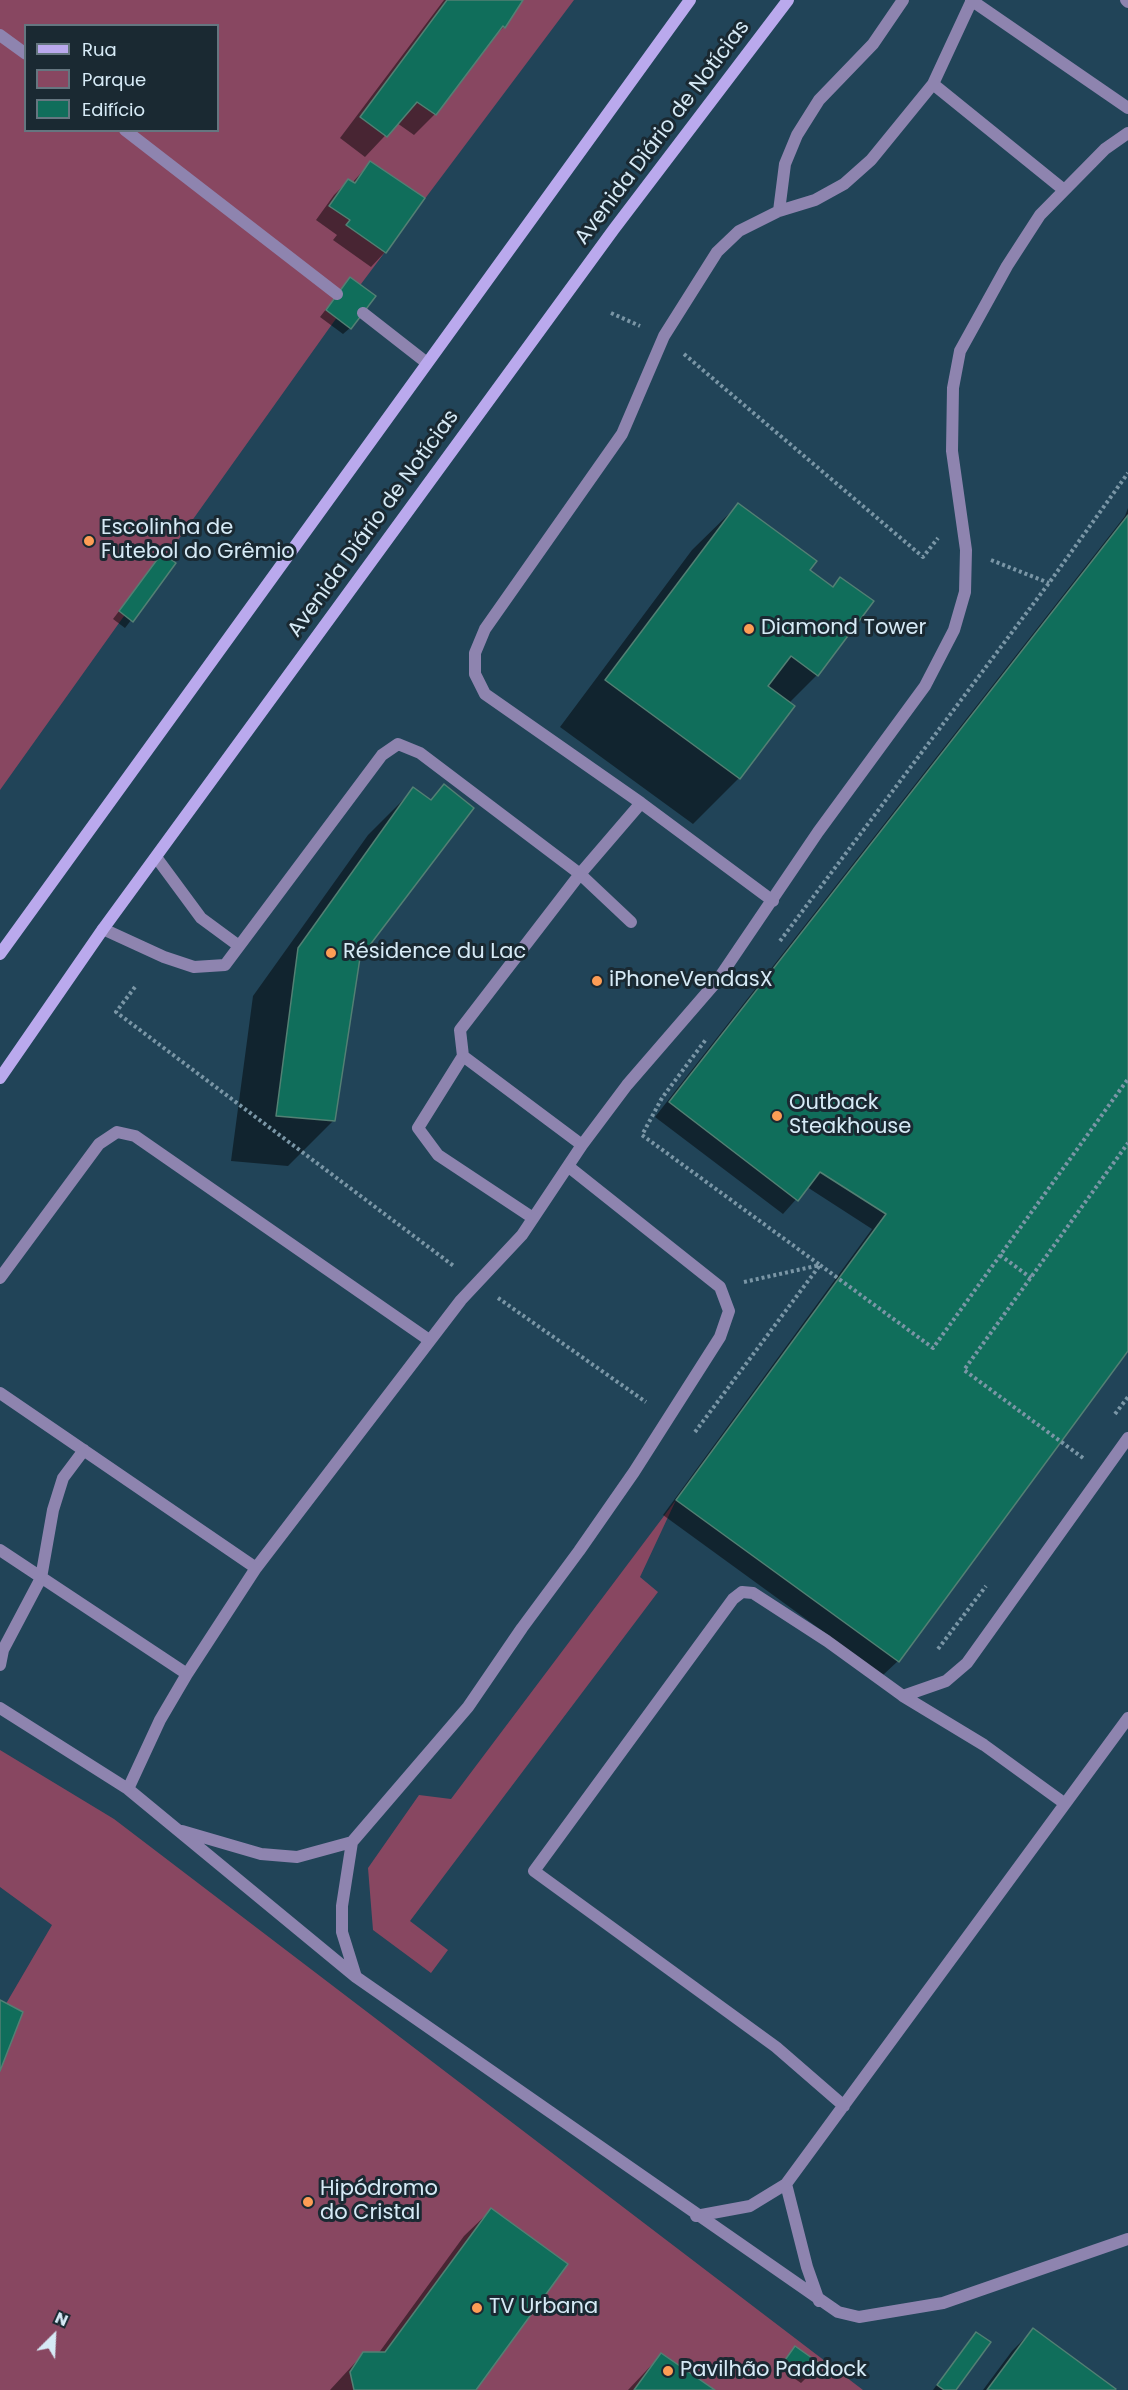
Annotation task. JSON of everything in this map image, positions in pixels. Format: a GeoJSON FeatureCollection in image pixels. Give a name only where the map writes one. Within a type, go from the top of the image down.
{"type":"FeatureCollection","features":[{"type":"Feature","properties":{"kind":"main road"},"geometry":{"type":"LineString","coordinates":[[0,954],[690,0]]}},
{"type":"Feature","properties":{"kind":"main road","name":"Avenida Diário de Notícias"},"geometry":{"type":"LineString","coordinates":[[0,1078],[103,929],[614,229],[788,0]]}},
{"type":"Feature","properties":{"kind":"lane"},"geometry":{"type":"LineString","coordinates":[[779,211],[785,164],[797,135],[819,100],[873,44],[903,0]]}},
{"type":"Feature","properties":{"kind":"lane"},"geometry":{"type":"LineString","coordinates":[[773,901],[642,803],[485,694],[474,674],[476,653],[485,628],[621,434],[664,336],[717,252],[739,231],[779,211],[815,200],[844,184],[871,160],[933,84],[971,1],[1128,108]]}},
{"type":"Feature","properties":{"kind":"lane"},"geometry":{"type":"LineString","coordinates":[[0,35],[24,53]]}},
{"type":"Feature","properties":{"kind":"lane"},"geometry":{"type":"LineString","coordinates":[[933,84],[1064,190]]}},
{"type":"Feature","properties":{"kind":"lane"},"geometry":{"type":"LineString","coordinates":[[128,132],[337,294]]}},
{"type":"Feature","properties":{"kind":"lane"},"geometry":{"type":"LineString","coordinates":[[128,1790],[160,1720],[256,1568],[429,1340],[461,1300],[522,1234],[582,1145],[627,1085],[717,981],[818,832],[925,686],[954,630],[965,592],[966,550],[952,451],[953,388],[960,351],[1007,266],[1040,215],[1105,148],[1128,133]]}},
{"type":"Feature","properties":{"kind":"lane"},"geometry":{"type":"LineString","coordinates":[[363,313],[428,363]]}},
{"type":"Feature","properties":{"kind":"lane"},"geometry":{"type":"LineString","coordinates":[[103,929],[164,957],[194,967],[225,965],[382,755],[398,744],[420,753],[580,874],[632,921]]}},
{"type":"Feature","properties":{"kind":"lane"},"geometry":{"type":"LineString","coordinates":[[533,1218],[438,1155],[418,1128],[463,1056],[460,1030],[580,874],[642,803]]}},
{"type":"Feature","properties":{"kind":"lane"},"geometry":{"type":"LineString","coordinates":[[156,857],[201,918],[239,946]]}},
{"type":"Feature","properties":{"kind":"lane"},"geometry":{"type":"LineString","coordinates":[[463,1056],[582,1145]]}},
{"type":"Feature","properties":{"kind":"lane"},"geometry":{"type":"LineString","coordinates":[[0,1278],[99,1144],[117,1132],[135,1136],[429,1340]]}},
{"type":"Feature","properties":{"kind":"lane"},"geometry":{"type":"LineString","coordinates":[[356,1977],[342,1932],[342,1906],[352,1842],[468,1707],[634,1472],[720,1337],[729,1311],[720,1287],[569,1167]]}},
{"type":"Feature","properties":{"kind":"lane"},"geometry":{"type":"LineString","coordinates":[[0,1393],[256,1568]]}},
{"type":"Feature","properties":{"kind":"lane"},"geometry":{"type":"LineString","coordinates":[[903,1696],[946,1681],[967,1663],[1128,1438]]}},
{"type":"Feature","properties":{"kind":"lane"},"geometry":{"type":"LineString","coordinates":[[0,1665],[3,1650],[41,1578],[53,1510],[63,1478],[84,1450]]}},
{"type":"Feature","properties":{"kind":"lane"},"geometry":{"type":"LineString","coordinates":[[0,1550],[187,1674]]}},
{"type":"Feature","properties":{"kind":"lane"},"geometry":{"type":"LineString","coordinates":[[844,2106],[776,2047],[534,1871],[733,1599],[742,1592],[753,1593],[827,1641],[903,1696],[984,1745],[1064,1803]]}},
{"type":"Feature","properties":{"kind":"lane"},"geometry":{"type":"LineString","coordinates":[[0,1708],[128,1790],[356,1977],[696,2216],[837,2312],[859,2317],[943,2303],[1128,2238]]}},
{"type":"Feature","properties":{"kind":"lane"},"geometry":{"type":"LineString","coordinates":[[696,2216],[750,2206],[786,2184],[1128,1718]]}},
{"type":"Feature","properties":{"kind":"lane"},"geometry":{"type":"LineString","coordinates":[[177,1830],[261,1854],[297,1857],[352,1842]]}},
{"type":"Feature","properties":{"kind":"lane"},"geometry":{"type":"LineString","coordinates":[[786,2184],[807,2267],[820,2301]]}},
{"type":"Feature","properties":{"kind":"path"},"geometry":{"type":"LineString","coordinates":[[611,313],[664,336],[923,557],[943,532],[966,550],[1049,583]]}},
{"type":"Feature","properties":{"kind":"path"},"geometry":{"type":"LineString","coordinates":[[720,1287],[819,1265],[933,1348],[1128,1079]]}},
{"type":"Feature","properties":{"kind":"path"},"geometry":{"type":"LineString","coordinates":[[1061,1442],[964,1370],[1128,1143]]}},
{"type":"Feature","properties":{"kind":"path"},"geometry":{"type":"LineString","coordinates":[[1000,1256],[1031,1278]]}},
{"type":"Feature","properties":{"kind":"green space","name":"Escolinha de Futebol do Grêmio"},"geometry":{"type":"Polygon","coordinates":[[[0,0],[574,0],[355,292],[0,790],[0,0]]]}},
{"type":"Feature","properties":{"kind":"green space"},"geometry":{"type":"Polygon","coordinates":[[[676,1500],[640,1577],[658,1592],[410,1921],[448,1950],[431,1973],[373,1930],[368,1868],[419,1795],[451,1799],[676,1500]]]}},
{"type":"Feature","properties":{"kind":"green space","name":"Hipódromo do Cristal"},"geometry":{"type":"Polygon","coordinates":[[[0,1750],[114,1819],[863,2390],[0,2390],[0,2014],[52,1925],[0,1887],[0,1750]]]}},
{"type":"Feature","properties":{"kind":"building"},"geometry":{"type":"Polygon","coordinates":[[[447,0],[523,0],[505,28],[503,26],[436,115],[417,102],[387,137],[360,117],[447,0]]]}},
{"type":"Feature","properties":{"kind":"building"},"geometry":{"type":"Polygon","coordinates":[[[370,161],[425,198],[386,253],[346,225],[350,220],[329,206],[348,179],[355,183],[370,161]]]}},
{"type":"Feature","properties":{"kind":"building"},"geometry":{"type":"Polygon","coordinates":[[[350,277],[376,296],[351,329],[326,310],[350,277]]]}},
{"type":"Feature","properties":{"kind":"building","name":"Diamond Tower"},"geometry":{"type":"Polygon","coordinates":[[[738,503],[817,561],[810,570],[833,587],[840,577],[874,601],[818,676],[791,656],[768,686],[795,706],[740,779],[605,680],[738,503]]]}},
{"type":"Feature","properties":{"kind":"building"},"geometry":{"type":"Polygon","coordinates":[[[1128,515],[1128,1351],[899,1662],[676,1500],[886,1214],[820,1172],[798,1201],[669,1102],[1128,515]]]}},
{"type":"Feature","properties":{"kind":"building"},"geometry":{"type":"Polygon","coordinates":[[[162,553],[176,563],[133,622],[119,611],[162,553]]]}},
{"type":"Feature","properties":{"kind":"building","name":"Résidence du Lac"},"geometry":{"type":"Polygon","coordinates":[[[444,784],[474,808],[360,958],[335,1121],[276,1116],[298,948],[413,787],[431,800],[444,784]]]}},
{"type":"Feature","properties":{"kind":"building"},"geometry":{"type":"Polygon","coordinates":[[[0,2000],[23,2012],[0,2071],[0,2000]]]}},
{"type":"Feature","properties":{"kind":"building","name":"TV Urbana"},"geometry":{"type":"Polygon","coordinates":[[[491,2208],[568,2264],[476,2390],[354,2390],[350,2372],[363,2352],[385,2352],[491,2208]]]}},
{"type":"Feature","properties":{"kind":"building"},"geometry":{"type":"Polygon","coordinates":[[[1033,2328],[1116,2389],[987,2390],[1033,2328]]]}},
{"type":"Feature","properties":{"kind":"building"},"geometry":{"type":"Polygon","coordinates":[[[976,2332],[991,2342],[956,2390],[944,2390],[937,2385],[976,2332]]]}},
{"type":"Feature","properties":{"kind":"building"},"geometry":{"type":"Polygon","coordinates":[[[795,2346],[819,2363],[809,2377],[785,2360],[795,2346]]]}},
{"type":"Feature","properties":{"kind":"building","name":"Pavilhão Paddock"},"geometry":{"type":"Polygon","coordinates":[[[661,2353],[715,2390],[634,2390],[661,2353]]]}},
{"type":"Feature","properties":{"kind":"place","name":"Escolinha de Futebol do Grêmio"},"geometry":{"type":"Point","coordinates":[89,541]}},
{"type":"Feature","properties":{"kind":"place","name":"Diamond Tower"},"geometry":{"type":"Point","coordinates":[749,629]}},
{"type":"Feature","properties":{"kind":"place","name":"Résidence du Lac"},"geometry":{"type":"Point","coordinates":[331,953]}},
{"type":"Feature","properties":{"kind":"place","name":"iPhoneVendasX"},"geometry":{"type":"Point","coordinates":[597,981]}},
{"type":"Feature","properties":{"kind":"place","name":"Outback Steakhouse"},"geometry":{"type":"Point","coordinates":[777,1116]}},
{"type":"Feature","properties":{"kind":"place","name":"Hipódromo do Cristal"},"geometry":{"type":"Point","coordinates":[308,2202]}},
{"type":"Feature","properties":{"kind":"place","name":"TV Urbana"},"geometry":{"type":"Point","coordinates":[477,2308]}},
{"type":"Feature","properties":{"kind":"place","name":"Pavilhão Paddock"},"geometry":{"type":"Point","coordinates":[668,2371]}}]}
